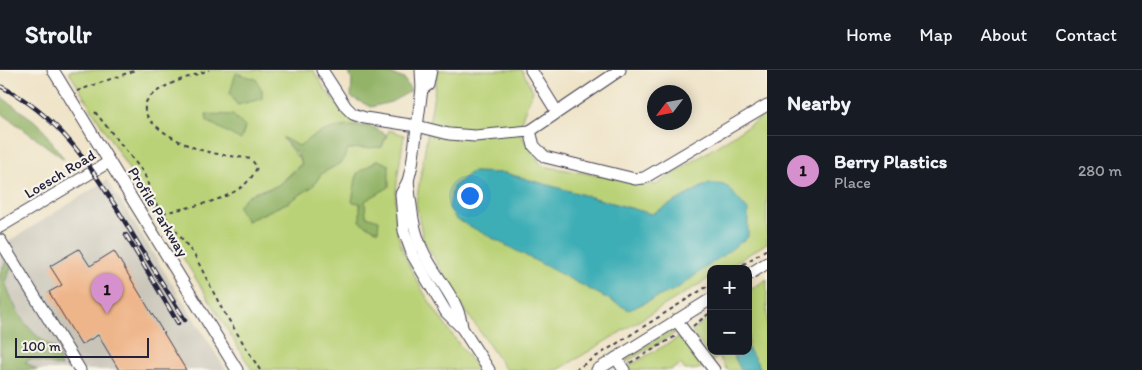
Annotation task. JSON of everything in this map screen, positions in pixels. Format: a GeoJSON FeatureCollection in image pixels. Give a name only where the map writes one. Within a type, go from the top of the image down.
{"type":"FeatureCollection","features":[{"type":"Feature","properties":{"kind":"street","name":"Profile Parkway"},"geometry":{"type":"LineString","coordinates":[[53,70],[237,370]]}},
{"type":"Feature","properties":{"kind":"street"},"geometry":{"type":"LineString","coordinates":[[322,70],[340,99],[354,114],[382,123],[416,126],[449,134],[475,136],[530,131],[620,70]]}},
{"type":"Feature","properties":{"kind":"street"},"geometry":{"type":"LineString","coordinates":[[421,70],[422,89],[408,181],[401,194],[404,231],[408,243],[446,312],[462,328],[489,370]]}},
{"type":"Feature","properties":{"kind":"street"},"geometry":{"type":"LineString","coordinates":[[422,89],[428,85],[431,70]]}},
{"type":"Feature","properties":{"kind":"street"},"geometry":{"type":"LineString","coordinates":[[531,70],[557,112]]}},
{"type":"Feature","properties":{"kind":"street"},"geometry":{"type":"LineString","coordinates":[[530,131],[534,146],[545,157],[635,179],[644,178],[767,105]]}},
{"type":"Feature","properties":{"kind":"street","name":"Loesch Road"},"geometry":{"type":"LineString","coordinates":[[0,227],[109,162]]}},
{"type":"Feature","properties":{"kind":"street"},"geometry":{"type":"LineString","coordinates":[[0,240],[80,370]]}},
{"type":"Feature","properties":{"kind":"street"},"geometry":{"type":"LineString","coordinates":[[752,272],[767,263]]}},
{"type":"Feature","properties":{"kind":"street"},"geometry":{"type":"LineString","coordinates":[[596,370],[620,365],[676,320],[707,301]]}},
{"type":"Feature","properties":{"kind":"street"},"geometry":{"type":"LineString","coordinates":[[676,320],[714,370]]}},
{"type":"Feature","properties":{"kind":"path"},"geometry":{"type":"LineString","coordinates":[[69,96],[89,85],[136,70]]}},
{"type":"Feature","properties":{"kind":"path"},"geometry":{"type":"LineString","coordinates":[[163,213],[222,198],[247,182],[255,173],[257,167],[252,159],[199,149],[186,144],[160,130],[148,118],[145,108],[150,96],[164,88],[209,70]]}},
{"type":"Feature","properties":{"kind":"path"},"geometry":{"type":"LineString","coordinates":[[95,112],[144,173],[155,203],[195,256],[222,308],[260,370]]}},
{"type":"Feature","properties":{"kind":"path"},"geometry":{"type":"LineString","coordinates":[[742,265],[767,249]]}},
{"type":"Feature","properties":{"kind":"path"},"geometry":{"type":"LineString","coordinates":[[575,370],[707,287]]}},
{"type":"Feature","properties":{"kind":"path"},"geometry":{"type":"LineString","coordinates":[[620,365],[684,332],[707,315]]}},
{"type":"Feature","properties":{"kind":"shaded area"},"geometry":{"type":"Polygon","coordinates":[[[107,180],[226,370],[19,370],[0,339],[0,247],[107,180]]]}},
{"type":"Feature","properties":{"kind":"green space"},"geometry":{"type":"Polygon","coordinates":[[[72,70],[313,70],[334,101],[361,126],[344,127],[328,131],[312,137],[299,146],[283,139],[302,163],[276,187],[255,191],[247,221],[289,202],[313,186],[321,174],[342,162],[348,149],[382,147],[389,130],[404,135],[395,201],[396,223],[400,242],[407,261],[428,300],[478,370],[252,370],[69,72],[72,70]]]}},
{"type":"Feature","properties":{"kind":"green space"},"geometry":{"type":"Polygon","coordinates":[[[348,70],[390,70],[389,73],[404,79],[411,91],[391,102],[371,107],[351,97],[352,80],[348,70]]]}},
{"type":"Feature","properties":{"kind":"green space"},"geometry":{"type":"Polygon","coordinates":[[[438,70],[522,70],[533,91],[523,115],[520,134],[542,166],[656,185],[767,114],[767,243],[731,265],[707,265],[707,279],[558,370],[506,370],[459,301],[423,239],[416,203],[438,70]],[[471,172],[562,275],[709,183],[652,214],[505,173],[471,172]]]}},
{"type":"Feature","properties":{"kind":"green space"},"geometry":{"type":"Polygon","coordinates":[[[236,73],[256,79],[262,90],[262,99],[237,105],[230,93],[236,73]]]}},
{"type":"Feature","properties":{"kind":"green space"},"geometry":{"type":"Polygon","coordinates":[[[0,96],[39,124],[64,159],[0,112],[0,96]]]}},
{"type":"Feature","properties":{"kind":"green space"},"geometry":{"type":"Polygon","coordinates":[[[206,114],[233,115],[245,127],[241,140],[207,121],[206,114]]]}},
{"type":"Feature","properties":{"kind":"green space"},"geometry":{"type":"Polygon","coordinates":[[[348,126],[370,126],[386,134],[382,147],[348,149],[342,162],[321,174],[313,186],[289,202],[247,221],[238,207],[242,201],[254,193],[278,185],[302,164],[297,154],[282,137],[299,146],[322,132],[348,126]]]}},
{"type":"Feature","properties":{"kind":"green space"},"geometry":{"type":"Polygon","coordinates":[[[378,160],[389,165],[389,187],[365,201],[366,216],[379,220],[378,231],[360,222],[360,203],[352,202],[357,173],[378,160]]]}},
{"type":"Feature","properties":{"kind":"green space"},"geometry":{"type":"Polygon","coordinates":[[[6,262],[11,268],[5,282],[14,304],[30,329],[57,350],[61,367],[31,359],[25,362],[37,370],[0,370],[0,272],[6,262]]]}},
{"type":"Feature","properties":{"kind":"green space"},"geometry":{"type":"Polygon","coordinates":[[[767,279],[767,370],[727,370],[719,357],[712,361],[708,355],[752,355],[752,288],[767,279]]]}},
{"type":"Feature","properties":{"kind":"green space"},"geometry":{"type":"Polygon","coordinates":[[[707,319],[707,354],[692,331],[707,319]]]}},
{"type":"Feature","properties":{"kind":"green space"},"geometry":{"type":"Polygon","coordinates":[[[670,331],[675,333],[626,362],[627,357],[670,331]]]}},
{"type":"Feature","properties":{"kind":"green space"},"geometry":{"type":"Polygon","coordinates":[[[678,338],[695,353],[703,366],[688,370],[685,370],[681,364],[671,370],[629,370],[627,367],[678,338]]]}},
{"type":"Feature","properties":{"kind":"water"},"geometry":{"type":"Polygon","coordinates":[[[471,172],[505,173],[652,214],[709,183],[726,185],[748,210],[748,237],[707,265],[678,288],[629,310],[456,219],[449,208],[453,187],[471,172]]]}},
{"type":"Feature","properties":{"kind":"water"},"geometry":{"type":"Polygon","coordinates":[[[752,354],[762,370],[741,370],[733,355],[752,354]]]}},
{"type":"Feature","properties":{"kind":"building"},"geometry":{"type":"Polygon","coordinates":[[[79,249],[90,266],[114,251],[186,370],[119,370],[98,335],[81,345],[49,292],[62,285],[50,266],[79,249]]]}},
{"type":"Feature","properties":{"kind":"railway"},"geometry":{"type":"LineString","coordinates":[[0,86],[40,112],[57,127],[87,162],[185,320]]}},
{"type":"Feature","properties":{"kind":"railway"},"geometry":{"type":"LineString","coordinates":[[126,235],[178,323]]}},
{"type":"Feature","properties":{"kind":"place","name":"Berry Plastics"},"geometry":{"type":"Point","coordinates":[107,314]}}]}
